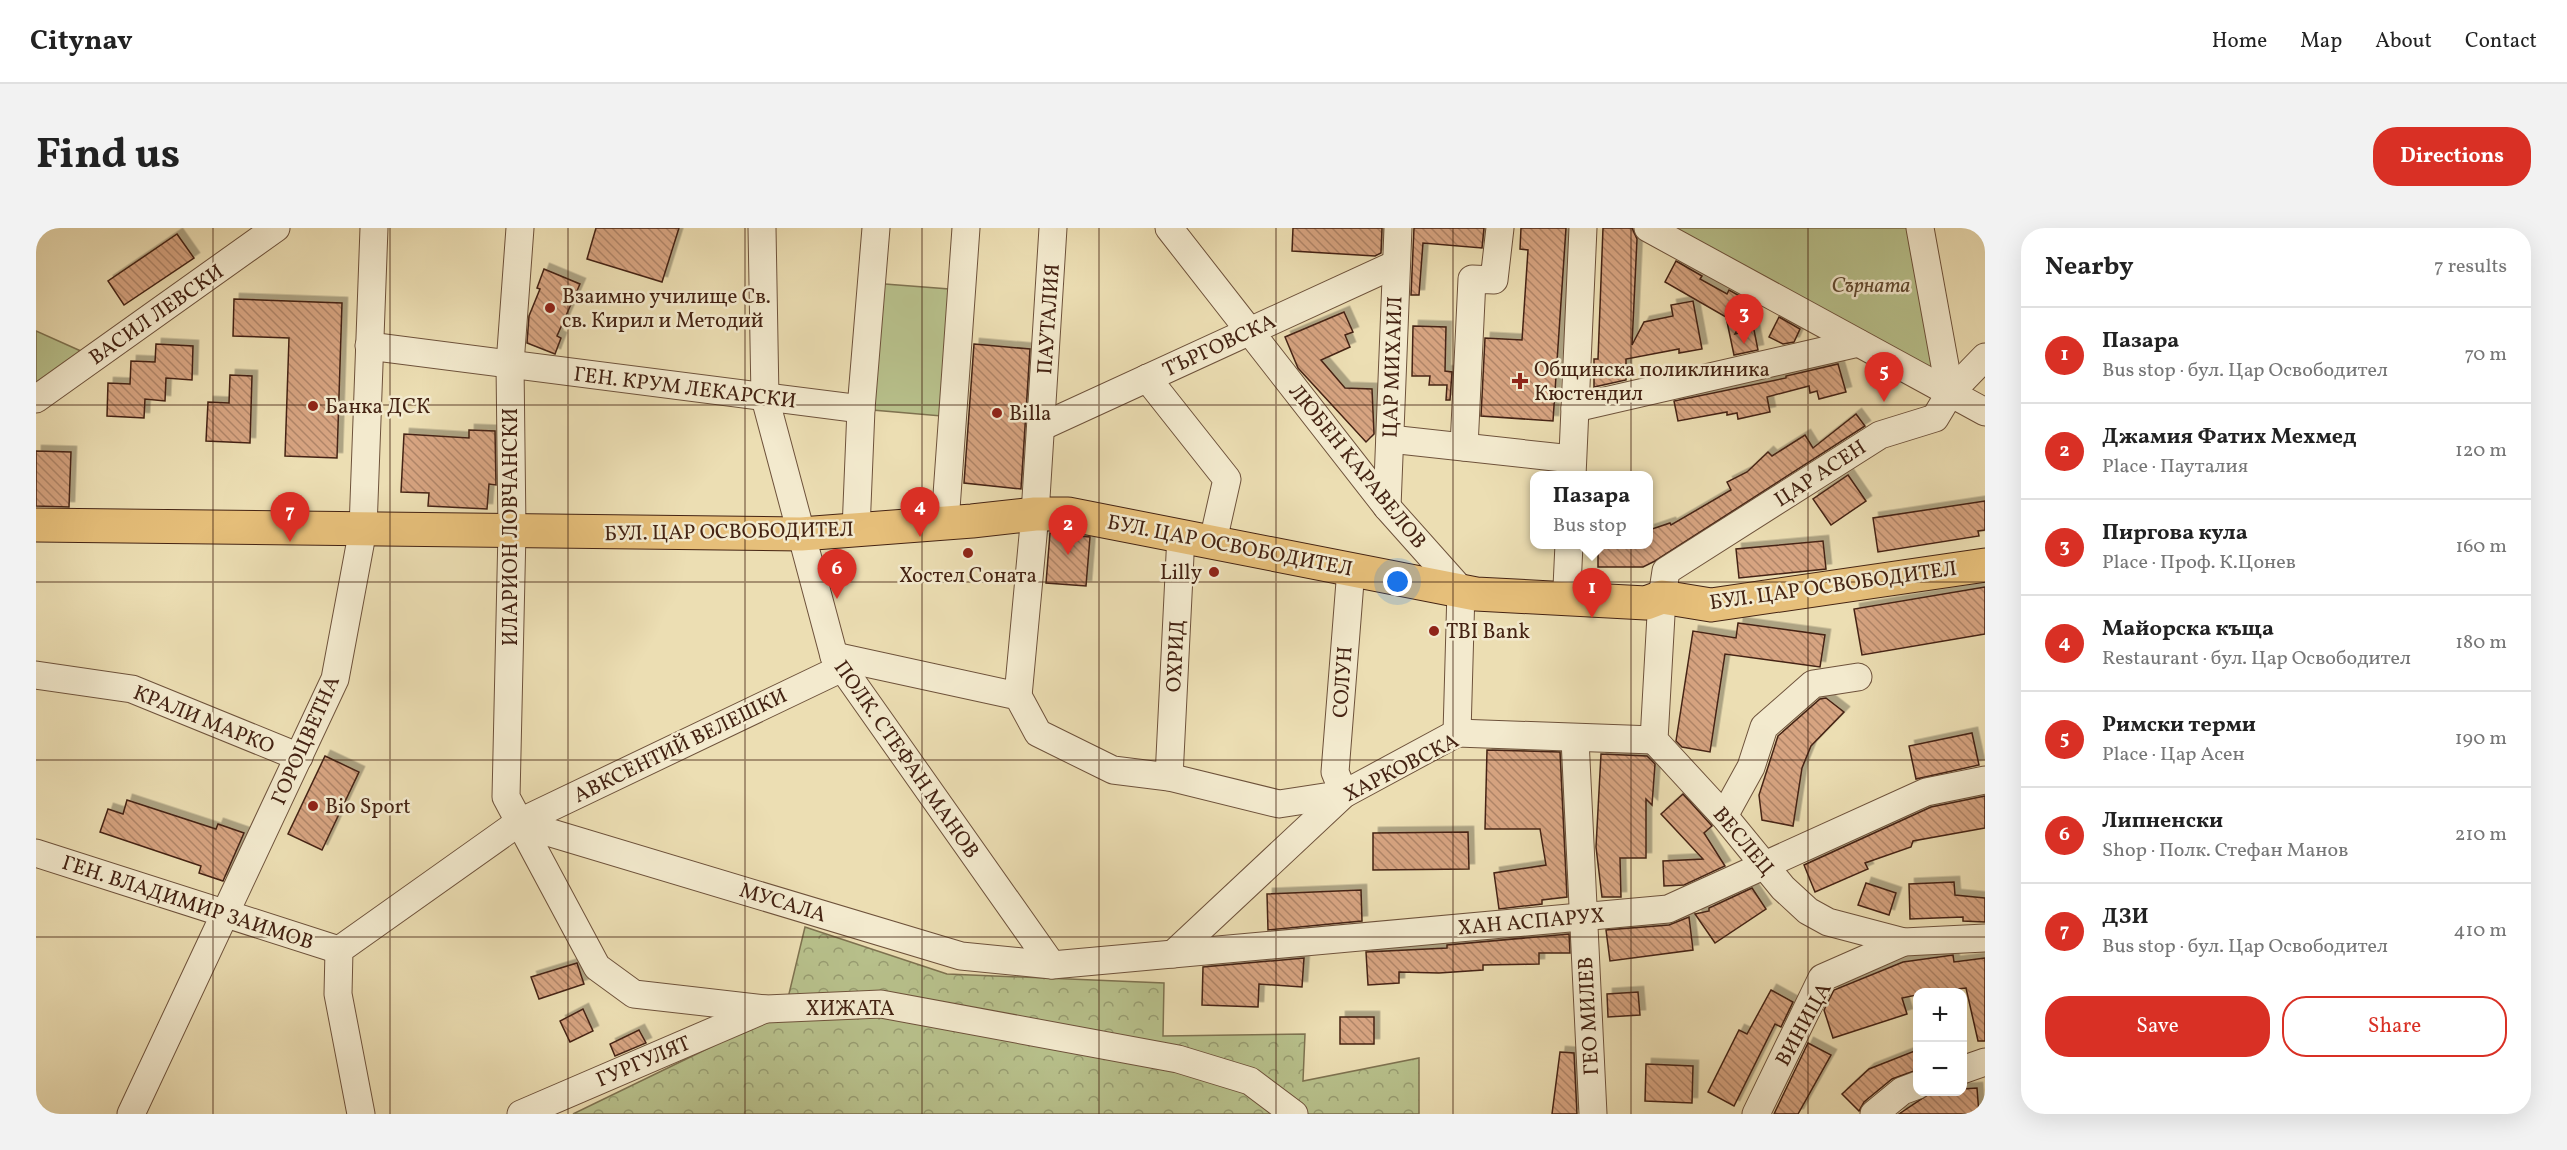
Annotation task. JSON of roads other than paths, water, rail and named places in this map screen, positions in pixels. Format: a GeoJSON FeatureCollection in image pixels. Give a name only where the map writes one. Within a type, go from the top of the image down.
{"type":"FeatureCollection","features":[{"type":"Feature","properties":{"kind":"main road","name":"БУЛ. ЦАР ОСВОБОДИТЕЛ"},"geometry":{"type":"LineString","coordinates":[[36,525],[801,534],[1035,514],[1101,518],[1476,594],[1646,603],[1662,597],[1710,605],[1985,565]]}},
{"type":"Feature","properties":{"kind":"main road"},"geometry":{"type":"LineString","coordinates":[[1461,590],[1477,583],[1646,590],[1662,597]]}},
{"type":"Feature","properties":{"kind":"street","name":"ВАСИЛ ЛЕВСКИ"},"geometry":{"type":"LineString","coordinates":[[36,399],[276,228]]}},
{"type":"Feature","properties":{"kind":"street","name":"ГОРОЦВЕТНА"},"geometry":{"type":"LineString","coordinates":[[131,1114],[335,679],[363,529],[374,228]]}},
{"type":"Feature","properties":{"kind":"street","name":"ИЛАРИОН ЛОВЧАНСКИ"},"geometry":{"type":"LineString","coordinates":[[518,823],[506,797],[512,531],[510,364],[520,228]]}},
{"type":"Feature","properties":{"kind":"street","name":"ПОЛК. СТЕФАН МАНОВ"},"geometry":{"type":"LineString","coordinates":[[762,228],[765,398],[838,662],[1052,965]]}},
{"type":"Feature","properties":{"kind":"street"},"geometry":{"type":"LineString","coordinates":[[856,530],[861,409],[876,228]]}},
{"type":"Feature","properties":{"kind":"street"},"geometry":{"type":"LineString","coordinates":[[945,523],[966,228]]}},
{"type":"Feature","properties":{"kind":"street","name":"ПАУТАЛИЯ"},"geometry":{"type":"LineString","coordinates":[[1018,696],[1035,514],[1053,228]]}},
{"type":"Feature","properties":{"kind":"street","name":"ЛЮБЕН KАРАВЕЛОВ"},"geometry":{"type":"LineString","coordinates":[[1168,228],[1251,330],[1387,507],[1461,590]]}},
{"type":"Feature","properties":{"kind":"street","name":"ЦАР МИХАИЛ"},"geometry":{"type":"LineString","coordinates":[[1387,507],[1398,228]]}},
{"type":"Feature","properties":{"kind":"street"},"geometry":{"type":"LineString","coordinates":[[1464,447],[1472,279],[1494,280],[1500,228]]}},
{"type":"Feature","properties":{"kind":"street"},"geometry":{"type":"LineString","coordinates":[[1390,439],[1464,447],[1572,467],[1583,228]]}},
{"type":"Feature","properties":{"kind":"street"},"geometry":{"type":"LineString","coordinates":[[1648,228],[1985,412]]}},
{"type":"Feature","properties":{"kind":"street"},"geometry":{"type":"LineString","coordinates":[[1920,228],[1950,393]]}},
{"type":"Feature","properties":{"kind":"street","name":"ТЪРГОВСКА"},"geometry":{"type":"LineString","coordinates":[[1041,427],[1396,264]]}},
{"type":"Feature","properties":{"kind":"street"},"geometry":{"type":"LineString","coordinates":[[1575,408],[1858,343]]}},
{"type":"Feature","properties":{"kind":"street","name":"ГЕН. КРУМ ЛЕКАРСКИ"},"geometry":{"type":"LineString","coordinates":[[369,346],[861,409]]}},
{"type":"Feature","properties":{"kind":"street","name":"ЦАР АСЕН"},"geometry":{"type":"LineString","coordinates":[[1662,597],[1666,571],[1880,435],[1935,418],[1950,393],[1985,357]]}},
{"type":"Feature","properties":{"kind":"street"},"geometry":{"type":"LineString","coordinates":[[1147,378],[1227,479],[1213,541]]}},
{"type":"Feature","properties":{"kind":"street","name":"ОХРИД"},"geometry":{"type":"LineString","coordinates":[[1169,777],[1181,535]]}},
{"type":"Feature","properties":{"kind":"street"},"geometry":{"type":"LineString","coordinates":[[1567,587],[1569,549]]}},
{"type":"Feature","properties":{"kind":"street","name":"СОЛУН"},"geometry":{"type":"LineString","coordinates":[[1344,794],[1335,772],[1351,569]]}},
{"type":"Feature","properties":{"kind":"street"},"geometry":{"type":"LineString","coordinates":[[1457,733],[1461,590]]}},
{"type":"Feature","properties":{"kind":"street"},"geometry":{"type":"LineString","coordinates":[[1654,741],[1662,597]]}},
{"type":"Feature","properties":{"kind":"street"},"geometry":{"type":"LineString","coordinates":[[838,662],[1018,696],[1038,732],[1113,770],[1169,777],[1279,804],[1344,794]]}},
{"type":"Feature","properties":{"kind":"street","name":"АВКСЕНТИЙ ВЕЛЕШКИ"},"geometry":{"type":"LineString","coordinates":[[339,950],[518,823],[838,662]]}},
{"type":"Feature","properties":{"kind":"street","name":"КРАЛИ МАРКО"},"geometry":{"type":"LineString","coordinates":[[36,675],[132,689],[299,757]]}},
{"type":"Feature","properties":{"kind":"street"},"geometry":{"type":"LineString","coordinates":[[1724,816],[1751,767],[1764,727],[1813,684],[1858,677]]}},
{"type":"Feature","properties":{"kind":"street","name":"ХАРКОВСКА"},"geometry":{"type":"LineString","coordinates":[[1173,954],[1344,794],[1457,733],[1654,741]]}},
{"type":"Feature","properties":{"kind":"street","name":"ГЕО МИЛЕВ"},"geometry":{"type":"LineString","coordinates":[[1575,739],[1593,1114]]}},
{"type":"Feature","properties":{"kind":"street","name":"ВЕСЛЕЦ"},"geometry":{"type":"LineString","coordinates":[[1654,741],[1724,816],[1783,888],[1808,911],[1828,922],[1904,942],[1985,938]]}},
{"type":"Feature","properties":{"kind":"street","name":"ХАН АСПАРУХ"},"geometry":{"type":"LineString","coordinates":[[1052,965],[1668,909],[1926,792],[1985,780]]}},
{"type":"Feature","properties":{"kind":"street","name":"МУСАЛА"},"geometry":{"type":"LineString","coordinates":[[518,823],[961,956],[1052,965]]}},
{"type":"Feature","properties":{"kind":"street","name":"ХИЖАТА"},"geometry":{"type":"LineString","coordinates":[[518,823],[597,967],[634,994],[766,1009],[881,1004],[1178,1059],[1250,1081],[1294,1114]]}},
{"type":"Feature","properties":{"kind":"street","name":"ГЕН. ВЛАДИМИР ЗАИМОВ"},"geometry":{"type":"LineString","coordinates":[[36,853],[339,950]]}},
{"type":"Feature","properties":{"kind":"street","name":"ВИНИЦА"},"geometry":{"type":"LineString","coordinates":[[1756,1114],[1822,978],[1904,942]]}},
{"type":"Feature","properties":{"kind":"street"},"geometry":{"type":"LineString","coordinates":[[339,950],[338,994],[361,1114]]}},
{"type":"Feature","properties":{"kind":"street","name":"ГУРГУЛЯТ"},"geometry":{"type":"LineString","coordinates":[[521,1114],[766,1009]]}},
{"type":"Feature","properties":{"kind":"street"},"geometry":{"type":"LineString","coordinates":[[1967,1068],[1985,1062]]}},
{"type":"Feature","properties":{"kind":"street"},"geometry":{"type":"LineString","coordinates":[[1874,1114],[1902,1090],[1913,1086]]}},
{"type":"Feature","properties":{"kind":"place","name":"Взаимно училище Св. св. Кирил и Методий"},"geometry":{"type":"Point","coordinates":[550,308]}},
{"type":"Feature","properties":{"kind":"place","name":"Пиргова кула"},"geometry":{"type":"Point","coordinates":[1744,344]}},
{"type":"Feature","properties":{"kind":"place","name":"Общинска поликлиника Кюстендил"},"geometry":{"type":"Point","coordinates":[1520,381]}},
{"type":"Feature","properties":{"kind":"place","name":"Римски терми"},"geometry":{"type":"Point","coordinates":[1884,402]}},
{"type":"Feature","properties":{"kind":"place","name":"Банка ДСК"},"geometry":{"type":"Point","coordinates":[313,406]}},
{"type":"Feature","properties":{"kind":"place","name":"Billa"},"geometry":{"type":"Point","coordinates":[997,413]}},
{"type":"Feature","properties":{"kind":"place","name":"Майорска къща"},"geometry":{"type":"Point","coordinates":[920,537]}},
{"type":"Feature","properties":{"kind":"place","name":"ДЗИ"},"geometry":{"type":"Point","coordinates":[290,542]}},
{"type":"Feature","properties":{"kind":"place","name":"Хостел Соната"},"geometry":{"type":"Point","coordinates":[968,553]}},
{"type":"Feature","properties":{"kind":"place","name":"Джамия Фатих Мехмед"},"geometry":{"type":"Point","coordinates":[1068,555]}},
{"type":"Feature","properties":{"kind":"place","name":"Lilly"},"geometry":{"type":"Point","coordinates":[1214,572]}},
{"type":"Feature","properties":{"kind":"place","name":"Липненски"},"geometry":{"type":"Point","coordinates":[837,599]}},
{"type":"Feature","properties":{"kind":"place","name":"Пазара"},"geometry":{"type":"Point","coordinates":[1592,618]}},
{"type":"Feature","properties":{"kind":"place","name":"TBI Bank"},"geometry":{"type":"Point","coordinates":[1434,631]}},
{"type":"Feature","properties":{"kind":"place","name":"Bio Sport"},"geometry":{"type":"Point","coordinates":[313,806]}},
{"type":"Feature","properties":{"kind":"park label","name":"Сърната"},"geometry":{"type":"Point","coordinates":[1871,285]}}]}
